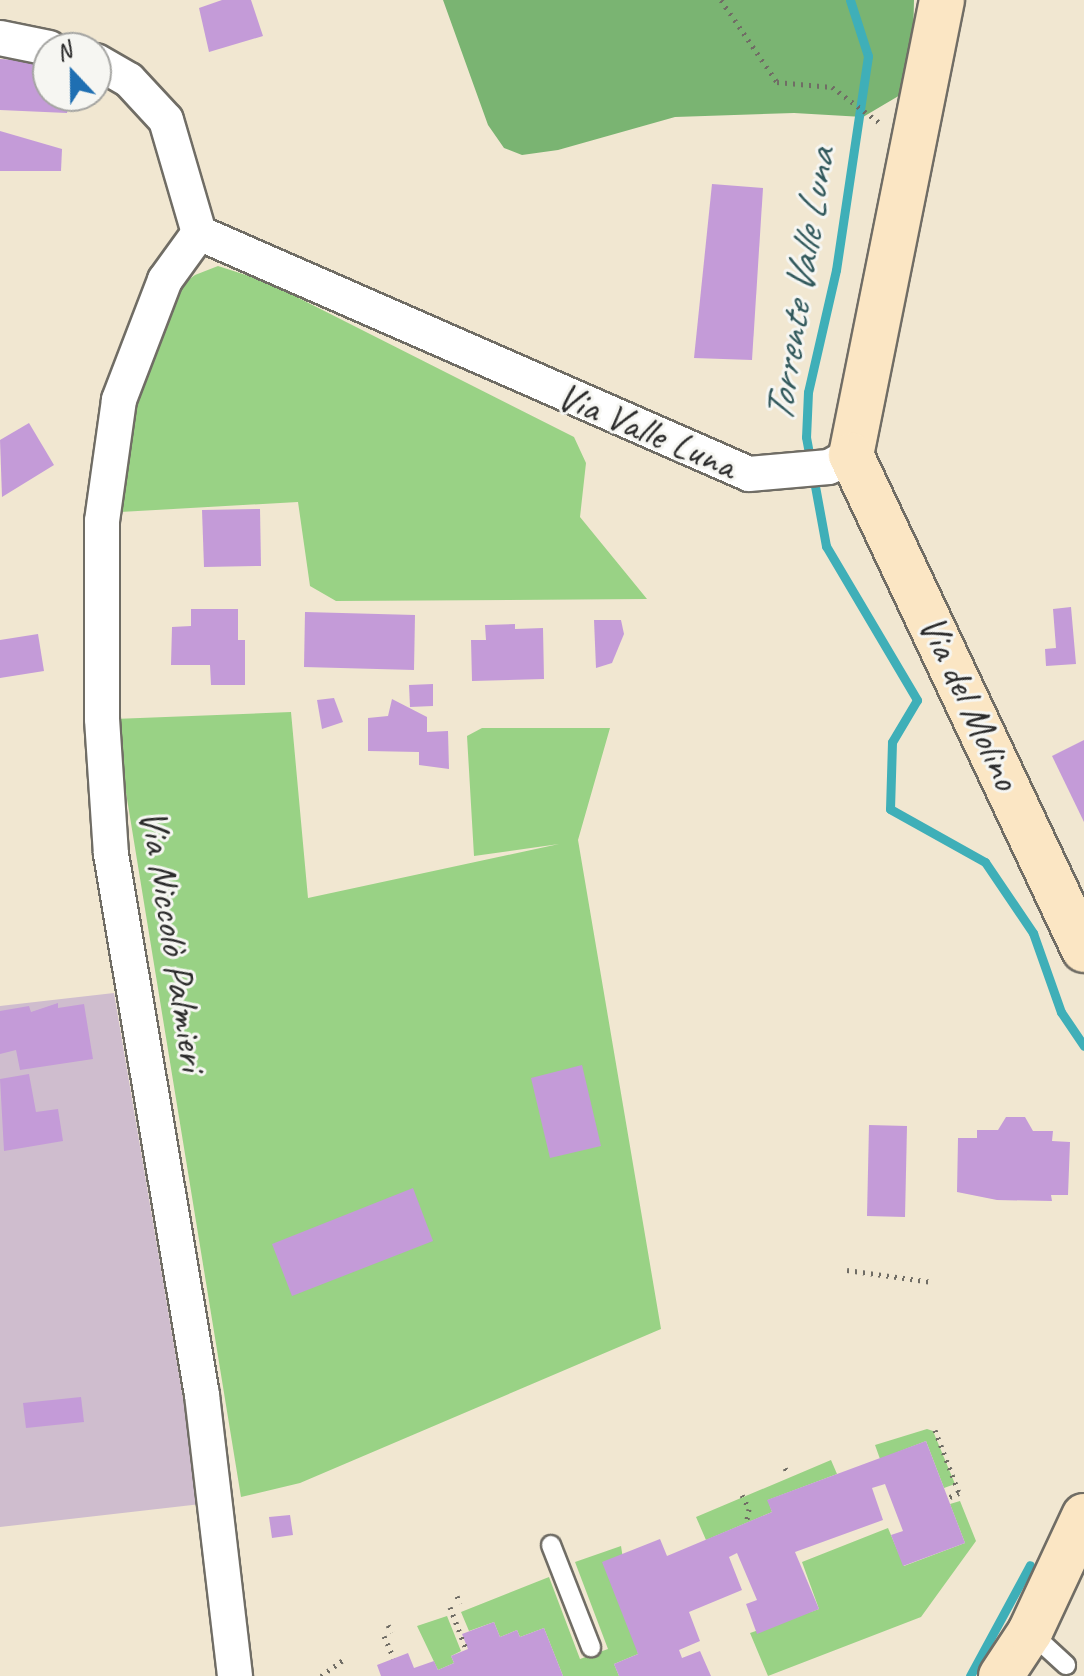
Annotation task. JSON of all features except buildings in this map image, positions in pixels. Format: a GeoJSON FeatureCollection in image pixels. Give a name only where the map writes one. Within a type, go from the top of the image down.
{"type":"FeatureCollection","features":[{"type":"Feature","properties":{"kind":"street"},"geometry":{"type":"LineString","coordinates":[[840,461],[942,0]]}},
{"type":"Feature","properties":{"kind":"street"},"geometry":{"type":"LineString","coordinates":[[0,38],[32,45]]}},
{"type":"Feature","properties":{"kind":"street"},"geometry":{"type":"LineString","coordinates":[[112,70],[129,80],[166,120],[199,233]]}},
{"type":"Feature","properties":{"kind":"street","name":"Via Valle Luna"},"geometry":{"type":"LineString","coordinates":[[199,233],[749,474],[784,475],[840,461]]}},
{"type":"Feature","properties":{"kind":"street","name":"Via Niccolò Palmieri"},"geometry":{"type":"LineString","coordinates":[[199,233],[165,280],[119,400],[102,521],[102,719],[111,854],[202,1395],[235,1676]]}},
{"type":"Feature","properties":{"kind":"street","name":"Via del Molino"},"geometry":{"type":"LineString","coordinates":[[840,461],[1084,950]]}},
{"type":"Feature","properties":{"kind":"street"},"geometry":{"type":"LineString","coordinates":[[1001,1676],[1030,1632],[1084,1516]]}},
{"type":"Feature","properties":{"kind":"lane"},"geometry":{"type":"LineString","coordinates":[[551,1545],[591,1647]]}},
{"type":"Feature","properties":{"kind":"lane"},"geometry":{"type":"LineString","coordinates":[[1030,1632],[1066,1665]]}},
{"type":"Feature","properties":{"kind":"path"},"geometry":{"type":"LineString","coordinates":[[721,0],[733,25],[777,82],[832,87],[884,127]]}},
{"type":"Feature","properties":{"kind":"path"},"geometry":{"type":"LineString","coordinates":[[847,1270],[932,1282]]}},
{"type":"Feature","properties":{"kind":"path"},"geometry":{"type":"LineString","coordinates":[[935,1430],[959,1493],[948,1498]]}},
{"type":"Feature","properties":{"kind":"path"},"geometry":{"type":"LineString","coordinates":[[742,1495],[749,1509],[746,1524]]}},
{"type":"Feature","properties":{"kind":"path"},"geometry":{"type":"LineString","coordinates":[[457,1596],[460,1603]]}},
{"type":"Feature","properties":{"kind":"path"},"geometry":{"type":"LineString","coordinates":[[450,1607],[466,1649]]}},
{"type":"Feature","properties":{"kind":"path"},"geometry":{"type":"LineString","coordinates":[[388,1625],[392,1632]]}},
{"type":"Feature","properties":{"kind":"path"},"geometry":{"type":"LineString","coordinates":[[384,1636],[394,1658]]}},
{"type":"Feature","properties":{"kind":"path"},"geometry":{"type":"LineString","coordinates":[[321,1676],[343,1660]]}},
{"type":"Feature","properties":{"kind":"shaded area"},"geometry":{"type":"Polygon","coordinates":[[[114,993],[201,1504],[0,1527],[0,1006],[114,993]]]}},
{"type":"Feature","properties":{"kind":"green space"},"geometry":{"type":"Polygon","coordinates":[[[443,0],[914,0],[912,88],[863,117],[794,113],[675,117],[558,150],[522,155],[504,148],[488,125],[443,0]]]}},
{"type":"Feature","properties":{"kind":"green space"},"geometry":{"type":"Polygon","coordinates":[[[218,266],[265,281],[574,437],[586,463],[580,517],[647,599],[336,601],[310,586],[298,502],[120,512],[139,391],[172,292],[195,275],[218,266]]]}},
{"type":"Feature","properties":{"kind":"green space"},"geometry":{"type":"Polygon","coordinates":[[[291,712],[308,898],[559,844],[474,856],[467,736],[482,728],[610,728],[578,840],[661,1329],[300,1483],[241,1497],[114,719],[291,712]]]}},
{"type":"Feature","properties":{"kind":"green space"},"geometry":{"type":"Polygon","coordinates":[[[927,1429],[933,1431],[955,1484],[944,1488],[926,1441],[880,1459],[875,1445],[927,1429]]]}},
{"type":"Feature","properties":{"kind":"green space"},"geometry":{"type":"Polygon","coordinates":[[[831,1460],[837,1474],[768,1500],[772,1512],[706,1540],[696,1517],[831,1460]]]}},
{"type":"Feature","properties":{"kind":"green space"},"geometry":{"type":"Polygon","coordinates":[[[960,1501],[976,1541],[921,1617],[768,1676],[750,1633],[819,1609],[802,1562],[888,1528],[904,1566],[965,1543],[950,1504],[960,1501]]]}},
{"type":"Feature","properties":{"kind":"green space"},"geometry":{"type":"Polygon","coordinates":[[[621,1546],[638,1654],[614,1664],[619,1676],[563,1676],[544,1628],[520,1637],[517,1630],[500,1637],[494,1622],[469,1631],[461,1612],[549,1577],[580,1659],[608,1649],[575,1562],[621,1546]]]}},
{"type":"Feature","properties":{"kind":"green space"},"geometry":{"type":"Polygon","coordinates":[[[447,1616],[461,1651],[451,1656],[454,1663],[438,1670],[417,1626],[447,1616]]]}},
{"type":"Feature","properties":{"kind":"waterway","name":"Torrente Valle Luna"},"geometry":{"type":"LineString","coordinates":[[850,0],[868,56],[836,270],[808,392],[806,437],[826,546],[917,700],[892,742],[890,809],[985,862],[1033,933],[1061,1012],[1084,1046]]}},
{"type":"Feature","properties":{"kind":"waterway","name":"Torrente Valle Luna"},"geometry":{"type":"LineString","coordinates":[[970,1676],[1030,1565]]}}]}
